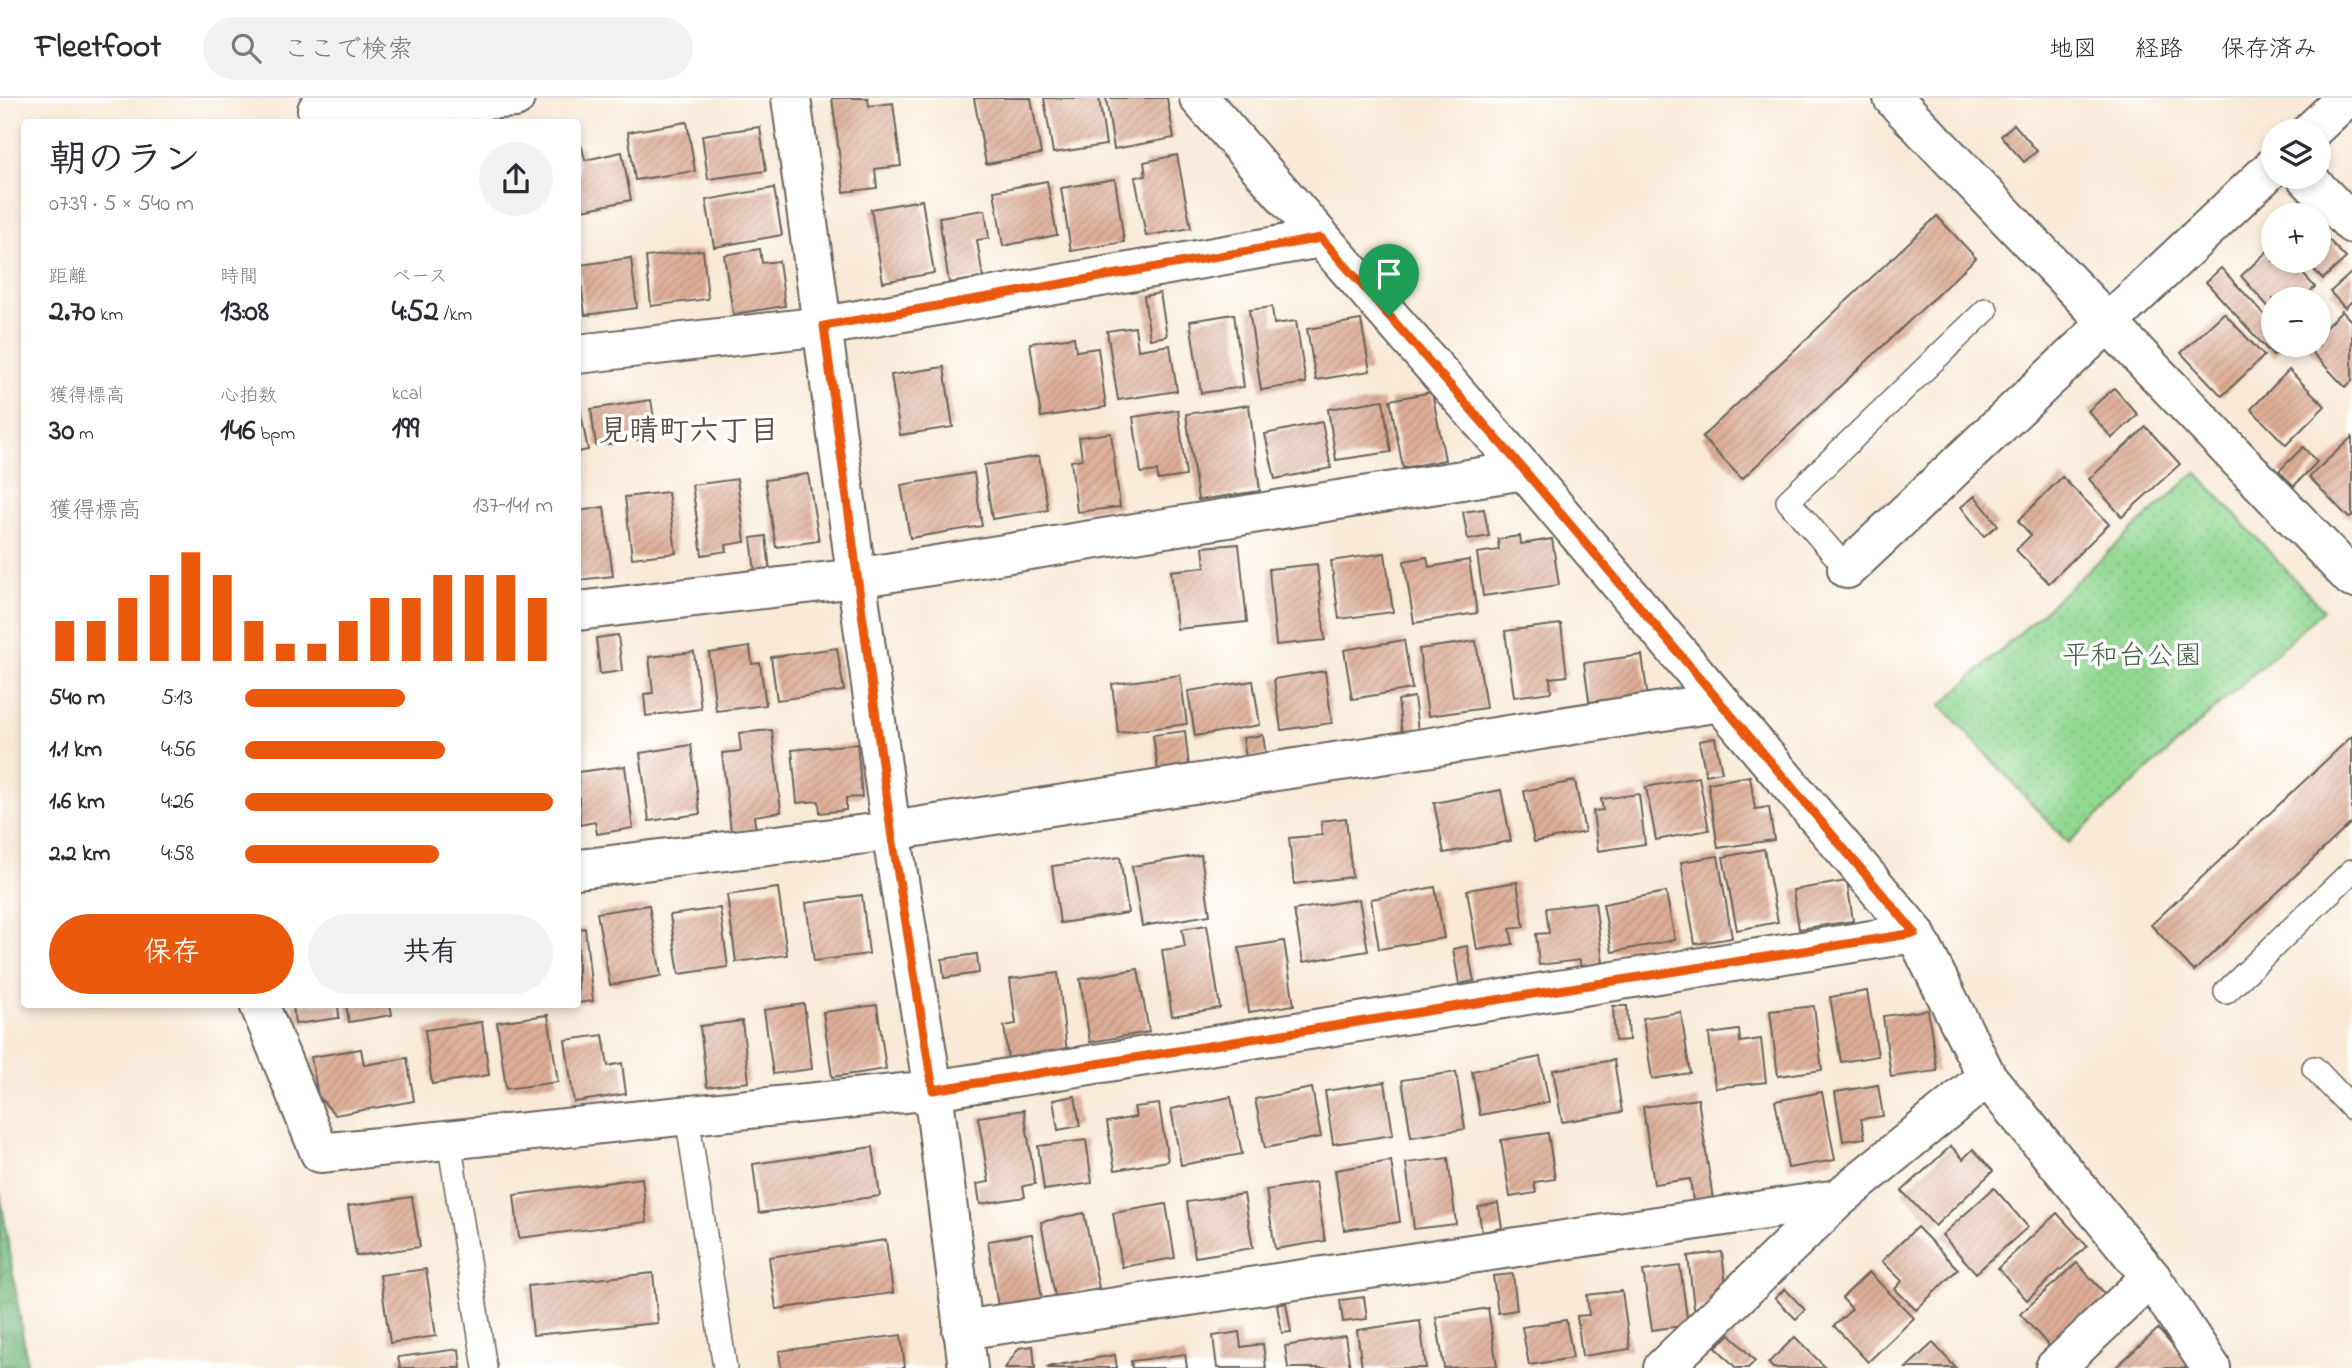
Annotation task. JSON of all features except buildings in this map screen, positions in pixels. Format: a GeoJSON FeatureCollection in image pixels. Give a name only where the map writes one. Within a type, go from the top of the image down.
{"type":"FeatureCollection","features":[{"type":"Feature","properties":{"kind":"street"},"geometry":{"type":"LineString","coordinates":[[316,110],[514,98]]}},
{"type":"Feature","properties":{"kind":"street"},"geometry":{"type":"LineString","coordinates":[[791,98],[891,831],[933,1090],[968,1368]]}},
{"type":"Feature","properties":{"kind":"street"},"geometry":{"type":"LineString","coordinates":[[1199,98],[1524,470],[1915,933],[1987,1077],[2151,1277],[2211,1368]]}},
{"type":"Feature","properties":{"kind":"street"},"geometry":{"type":"LineString","coordinates":[[1893,98],[2352,578]]}},
{"type":"Feature","properties":{"kind":"street"},"geometry":{"type":"LineString","coordinates":[[2324,119],[2346,98]]}},
{"type":"Feature","properties":{"kind":"street"},"geometry":{"type":"LineString","coordinates":[[1847,569],[2261,178]]}},
{"type":"Feature","properties":{"kind":"street"},"geometry":{"type":"LineString","coordinates":[[2318,189],[2352,224]]}},
{"type":"Feature","properties":{"kind":"street"},"geometry":{"type":"LineString","coordinates":[[581,354],[824,326],[1321,238]]}},
{"type":"Feature","properties":{"kind":"street"},"geometry":{"type":"LineString","coordinates":[[581,611],[856,578],[1524,470]]}},
{"type":"Feature","properties":{"kind":"street"},"geometry":{"type":"LineString","coordinates":[[581,869],[891,831],[1721,702]]}},
{"type":"Feature","properties":{"kind":"street"},"geometry":{"type":"LineString","coordinates":[[261,1008],[320,1153],[933,1090],[1915,933]]}},
{"type":"Feature","properties":{"kind":"street"},"geometry":{"type":"LineString","coordinates":[[1663,1368],[1838,1199],[1987,1077]]}},
{"type":"Feature","properties":{"kind":"street"},"geometry":{"type":"LineString","coordinates":[[962,1330],[1838,1199]]}},
{"type":"Feature","properties":{"kind":"street"},"geometry":{"type":"LineString","coordinates":[[2054,1368],[2151,1277]]}},
{"type":"Feature","properties":{"kind":"lane"},"geometry":{"type":"LineString","coordinates":[[1847,569],[1788,501],[1986,310]]}},
{"type":"Feature","properties":{"kind":"lane"},"geometry":{"type":"LineString","coordinates":[[2227,992],[2352,871]]}},
{"type":"Feature","properties":{"kind":"lane"},"geometry":{"type":"LineString","coordinates":[[2314,1068],[2352,1108]]}},
{"type":"Feature","properties":{"kind":"lane"},"geometry":{"type":"LineString","coordinates":[[687,1115],[725,1368]]}},
{"type":"Feature","properties":{"kind":"lane"},"geometry":{"type":"LineString","coordinates":[[449,1140],[485,1368]]}},
{"type":"Feature","properties":{"kind":"green space","name":"平和台公園"},"geometry":{"type":"Polygon","coordinates":[[[2196,472],[2323,610],[2068,843],[1941,705],[2196,472]]]}},
{"type":"Feature","properties":{"kind":"green space"},"geometry":{"type":"Polygon","coordinates":[[[0,1192],[28,1368],[0,1368],[0,1192]]]}},
{"type":"Feature","properties":{"kind":"district","name":"見晴町六丁目"},"geometry":{"type":"Point","coordinates":[689,433]}},
{"type":"Feature","properties":{"kind":"route"},"geometry":{"type":"LineString","coordinates":[[1321,238],[1389,316],[1524,470],[1915,933],[933,1090],[891,831],[824,326],[1321,238]]}}]}
